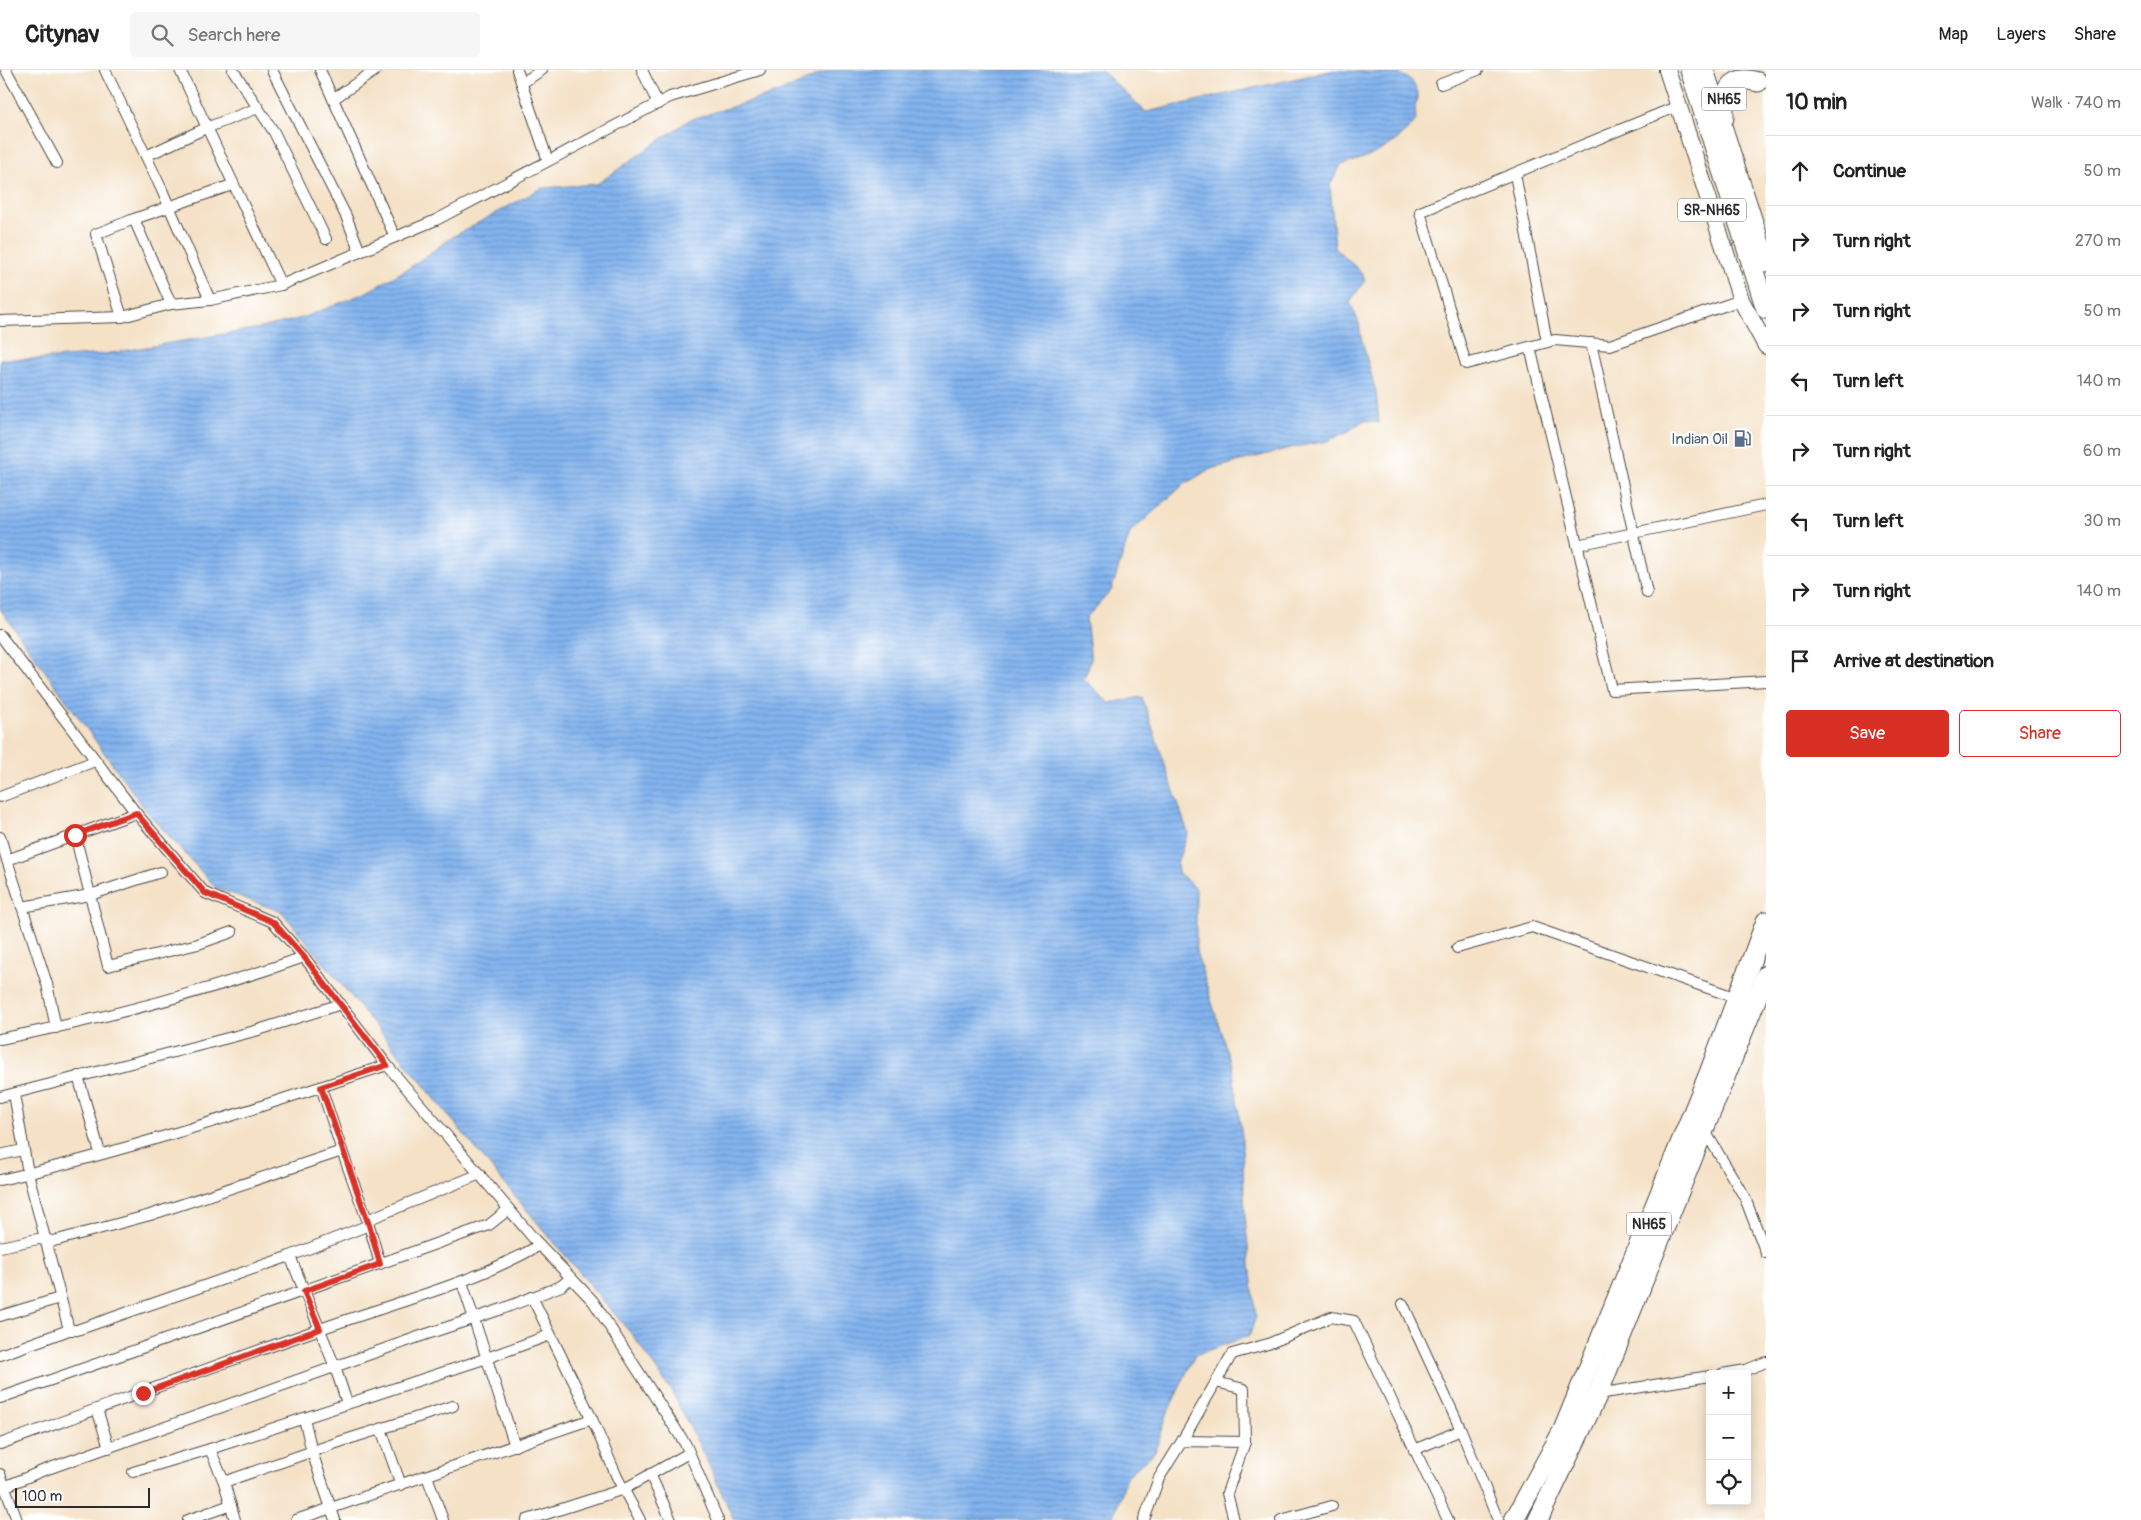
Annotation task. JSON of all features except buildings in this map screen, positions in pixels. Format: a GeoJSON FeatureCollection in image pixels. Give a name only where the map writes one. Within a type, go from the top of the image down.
{"type":"FeatureCollection","features":[{"type":"Feature","properties":{"kind":"highway","name":"NH65"},"geometry":{"type":"LineString","coordinates":[[1690,70],[1766,309]]}},
{"type":"Feature","properties":{"kind":"highway","name":"NH65"},"geometry":{"type":"LineString","coordinates":[[1704,70],[1766,262]]}},
{"type":"Feature","properties":{"kind":"highway","name":"NH65"},"geometry":{"type":"LineString","coordinates":[[1728,142],[1723,109],[1724,99],[1733,84],[1741,80],[1755,79]]}},
{"type":"Feature","properties":{"kind":"highway","name":"NH65"},"geometry":{"type":"LineString","coordinates":[[1514,1520],[1563,1430],[1658,1202],[1766,921]]}},
{"type":"Feature","properties":{"kind":"highway","name":"NH65"},"geometry":{"type":"LineString","coordinates":[[1538,1520],[1598,1394],[1764,984]]}},
{"type":"Feature","properties":{"kind":"main road","name":"SR-NH65"},"geometry":{"type":"LineString","coordinates":[[1667,70],[1740,300],[1766,346]]}},
{"type":"Feature","properties":{"kind":"street"},"geometry":{"type":"LineString","coordinates":[[6,70],[57,163]]}},
{"type":"Feature","properties":{"kind":"street"},"geometry":{"type":"LineString","coordinates":[[105,70],[169,206],[210,300]]}},
{"type":"Feature","properties":{"kind":"street"},"geometry":{"type":"LineString","coordinates":[[180,70],[232,185],[281,285]]}},
{"type":"Feature","properties":{"kind":"street"},"geometry":{"type":"LineString","coordinates":[[233,70],[274,132],[326,239]]}},
{"type":"Feature","properties":{"kind":"street"},"geometry":{"type":"LineString","coordinates":[[272,70],[346,216],[360,252]]}},
{"type":"Feature","properties":{"kind":"street"},"geometry":{"type":"LineString","coordinates":[[320,70],[395,237]]}},
{"type":"Feature","properties":{"kind":"street"},"geometry":{"type":"LineString","coordinates":[[333,99],[376,70]]}},
{"type":"Feature","properties":{"kind":"street"},"geometry":{"type":"LineString","coordinates":[[517,70],[548,161]]}},
{"type":"Feature","properties":{"kind":"street"},"geometry":{"type":"LineString","coordinates":[[522,83],[542,70]]}},
{"type":"Feature","properties":{"kind":"street"},"geometry":{"type":"LineString","coordinates":[[642,70],[658,104]]}},
{"type":"Feature","properties":{"kind":"street"},"geometry":{"type":"LineString","coordinates":[[0,322],[122,317],[170,304],[210,300],[281,285],[436,220],[670,98],[760,70]]}},
{"type":"Feature","properties":{"kind":"street"},"geometry":{"type":"LineString","coordinates":[[1441,84],[1478,70]]}},
{"type":"Feature","properties":{"kind":"street"},"geometry":{"type":"LineString","coordinates":[[1678,106],[1420,212],[1466,364],[1556,340],[1610,345],[1740,300]]}},
{"type":"Feature","properties":{"kind":"street"},"geometry":{"type":"LineString","coordinates":[[146,156],[206,128],[258,108]]}},
{"type":"Feature","properties":{"kind":"street"},"geometry":{"type":"LineString","coordinates":[[1515,174],[1547,342]]}},
{"type":"Feature","properties":{"kind":"street"},"geometry":{"type":"LineString","coordinates":[[122,317],[96,234],[169,206],[232,185]]}},
{"type":"Feature","properties":{"kind":"street"},"geometry":{"type":"LineString","coordinates":[[134,219],[170,304]]}},
{"type":"Feature","properties":{"kind":"street"},"geometry":{"type":"LineString","coordinates":[[1591,344],[1647,593]]}},
{"type":"Feature","properties":{"kind":"street"},"geometry":{"type":"LineString","coordinates":[[1530,347],[1612,690],[1766,681]]}},
{"type":"Feature","properties":{"kind":"street"},"geometry":{"type":"LineString","coordinates":[[1577,545],[1766,505]]}},
{"type":"Feature","properties":{"kind":"street"},"geometry":{"type":"LineString","coordinates":[[0,635],[136,813],[205,893],[273,922],[304,957],[387,1065],[509,1209],[593,1301],[690,1453],[718,1520]]}},
{"type":"Feature","properties":{"kind":"street"},"geometry":{"type":"LineString","coordinates":[[0,797],[95,760]]}},
{"type":"Feature","properties":{"kind":"street"},"geometry":{"type":"LineString","coordinates":[[7,860],[136,813]]}},
{"type":"Feature","properties":{"kind":"street"},"geometry":{"type":"LineString","coordinates":[[75,835],[108,966],[232,932]]}},
{"type":"Feature","properties":{"kind":"street"},"geometry":{"type":"LineString","coordinates":[[0,837],[47,984],[56,1028]]}},
{"type":"Feature","properties":{"kind":"street"},"geometry":{"type":"LineString","coordinates":[[22,907],[90,895],[161,872]]}},
{"type":"Feature","properties":{"kind":"street"},"geometry":{"type":"LineString","coordinates":[[1457,948],[1532,927],[1737,998]]}},
{"type":"Feature","properties":{"kind":"street"},"geometry":{"type":"LineString","coordinates":[[0,1039],[56,1028],[244,978],[304,957]]}},
{"type":"Feature","properties":{"kind":"street"},"geometry":{"type":"LineString","coordinates":[[0,1097],[255,1031],[341,1004]]}},
{"type":"Feature","properties":{"kind":"street"},"geometry":{"type":"LineString","coordinates":[[0,1180],[100,1154],[387,1065]]}},
{"type":"Feature","properties":{"kind":"street"},"geometry":{"type":"LineString","coordinates":[[78,1076],[100,1154]]}},
{"type":"Feature","properties":{"kind":"street"},"geometry":{"type":"LineString","coordinates":[[321,1087],[368,1222],[380,1264]]}},
{"type":"Feature","properties":{"kind":"street"},"geometry":{"type":"LineString","coordinates":[[14,1094],[28,1173],[69,1330]]}},
{"type":"Feature","properties":{"kind":"street"},"geometry":{"type":"LineString","coordinates":[[1705,1130],[1745,1198],[1766,1253]]}},
{"type":"Feature","properties":{"kind":"street"},"geometry":{"type":"LineString","coordinates":[[0,1155],[23,1150]]}},
{"type":"Feature","properties":{"kind":"street"},"geometry":{"type":"LineString","coordinates":[[0,1247],[38,1239],[54,1241],[150,1215],[342,1151]]}},
{"type":"Feature","properties":{"kind":"street"},"geometry":{"type":"LineString","coordinates":[[0,1354],[69,1330],[77,1330],[290,1256],[480,1174]]}},
{"type":"Feature","properties":{"kind":"street"},"geometry":{"type":"LineString","coordinates":[[0,1398],[489,1225],[509,1209]]}},
{"type":"Feature","properties":{"kind":"street"},"geometry":{"type":"LineString","coordinates":[[0,1444],[320,1329],[462,1282],[512,1260],[540,1244]]}},
{"type":"Feature","properties":{"kind":"street"},"geometry":{"type":"LineString","coordinates":[[290,1256],[335,1367],[347,1404]]}},
{"type":"Feature","properties":{"kind":"street"},"geometry":{"type":"LineString","coordinates":[[4,1487],[532,1298],[561,1286],[571,1278]]}},
{"type":"Feature","properties":{"kind":"street"},"geometry":{"type":"LineString","coordinates":[[462,1282],[515,1446]]}},
{"type":"Feature","properties":{"kind":"street"},"geometry":{"type":"LineString","coordinates":[[0,1316],[60,1298]]}},
{"type":"Feature","properties":{"kind":"street"},"geometry":{"type":"LineString","coordinates":[[532,1298],[640,1520]]}},
{"type":"Feature","properties":{"kind":"street"},"geometry":{"type":"LineString","coordinates":[[1403,1304],[1461,1430],[1498,1520]]}},
{"type":"Feature","properties":{"kind":"street"},"geometry":{"type":"LineString","coordinates":[[1144,1520],[1159,1478],[1232,1354],[1268,1344],[1331,1316],[1354,1322],[1448,1520]]}},
{"type":"Feature","properties":{"kind":"street"},"geometry":{"type":"LineString","coordinates":[[133,1472],[210,1449],[487,1358],[550,1334]]}},
{"type":"Feature","properties":{"kind":"street"},"geometry":{"type":"LineString","coordinates":[[1746,1370],[1766,1362]]}},
{"type":"Feature","properties":{"kind":"street"},"geometry":{"type":"LineString","coordinates":[[1598,1394],[1706,1377]]}},
{"type":"Feature","properties":{"kind":"street"},"geometry":{"type":"LineString","coordinates":[[1216,1382],[1244,1390],[1245,1442],[1227,1493],[1234,1520]]}},
{"type":"Feature","properties":{"kind":"street"},"geometry":{"type":"LineString","coordinates":[[224,1482],[453,1406]]}},
{"type":"Feature","properties":{"kind":"street"},"geometry":{"type":"LineString","coordinates":[[97,1409],[109,1448]]}},
{"type":"Feature","properties":{"kind":"street"},"geometry":{"type":"LineString","coordinates":[[304,1418],[312,1452],[335,1520]]}},
{"type":"Feature","properties":{"kind":"street"},"geometry":{"type":"LineString","coordinates":[[296,1520],[592,1419]]}},
{"type":"Feature","properties":{"kind":"street"},"geometry":{"type":"LineString","coordinates":[[380,1429],[402,1485]]}},
{"type":"Feature","properties":{"kind":"street"},"geometry":{"type":"LineString","coordinates":[[1414,1450],[1461,1430]]}},
{"type":"Feature","properties":{"kind":"street"},"geometry":{"type":"LineString","coordinates":[[1182,1441],[1245,1442]]}},
{"type":"Feature","properties":{"kind":"street"},"geometry":{"type":"LineString","coordinates":[[210,1449],[224,1482],[235,1520]]}},
{"type":"Feature","properties":{"kind":"street"},"geometry":{"type":"LineString","coordinates":[[527,1520],[624,1489],[690,1453]]}},
{"type":"Feature","properties":{"kind":"street"},"geometry":{"type":"LineString","coordinates":[[0,1474],[17,1520]]}},
{"type":"Feature","properties":{"kind":"street"},"geometry":{"type":"LineString","coordinates":[[650,1474],[671,1520]]}},
{"type":"Feature","properties":{"kind":"street"},"geometry":{"type":"LineString","coordinates":[[427,1476],[443,1520]]}},
{"type":"Feature","properties":{"kind":"street"},"geometry":{"type":"LineString","coordinates":[[188,1520],[230,1505]]}},
{"type":"Feature","properties":{"kind":"street"},"geometry":{"type":"LineString","coordinates":[[1281,1520],[1332,1506]]}},
{"type":"Feature","properties":{"kind":"water"},"geometry":{"type":"Polygon","coordinates":[[[829,70],[1101,70],[1146,112],[1334,70],[1400,74],[1411,80],[1418,92],[1415,108],[1416,120],[1408,129],[1392,144],[1383,149],[1341,165],[1330,185],[1335,248],[1361,272],[1365,280],[1350,302],[1359,323],[1376,392],[1379,423],[1364,420],[1349,431],[1327,441],[1290,448],[1208,470],[1182,486],[1130,533],[1111,591],[1086,618],[1091,660],[1084,679],[1109,703],[1142,697],[1188,833],[1177,863],[1178,872],[1196,889],[1196,951],[1233,1071],[1242,1137],[1245,1218],[1256,1317],[1249,1336],[1195,1355],[1168,1412],[1155,1452],[1127,1476],[1113,1520],[734,1520],[672,1392],[634,1337],[503,1182],[282,912],[216,888],[147,812],[0,609],[0,359],[37,359],[105,354],[260,328],[302,318],[365,293],[409,268],[454,236],[542,188],[597,184],[689,120],[777,93],[829,70]]]}},
{"type":"Feature","properties":{"kind":"place","name":"Indian Oil"},"geometry":{"type":"Point","coordinates":[1742,439]}},
{"type":"Feature","properties":{"kind":"route"},"geometry":{"type":"LineString","coordinates":[[75,835],[136,813],[205,893],[273,922],[304,957],[387,1065],[321,1087],[369,1225],[380,1264],[304,1291],[320,1329],[143,1393]]}}]}
